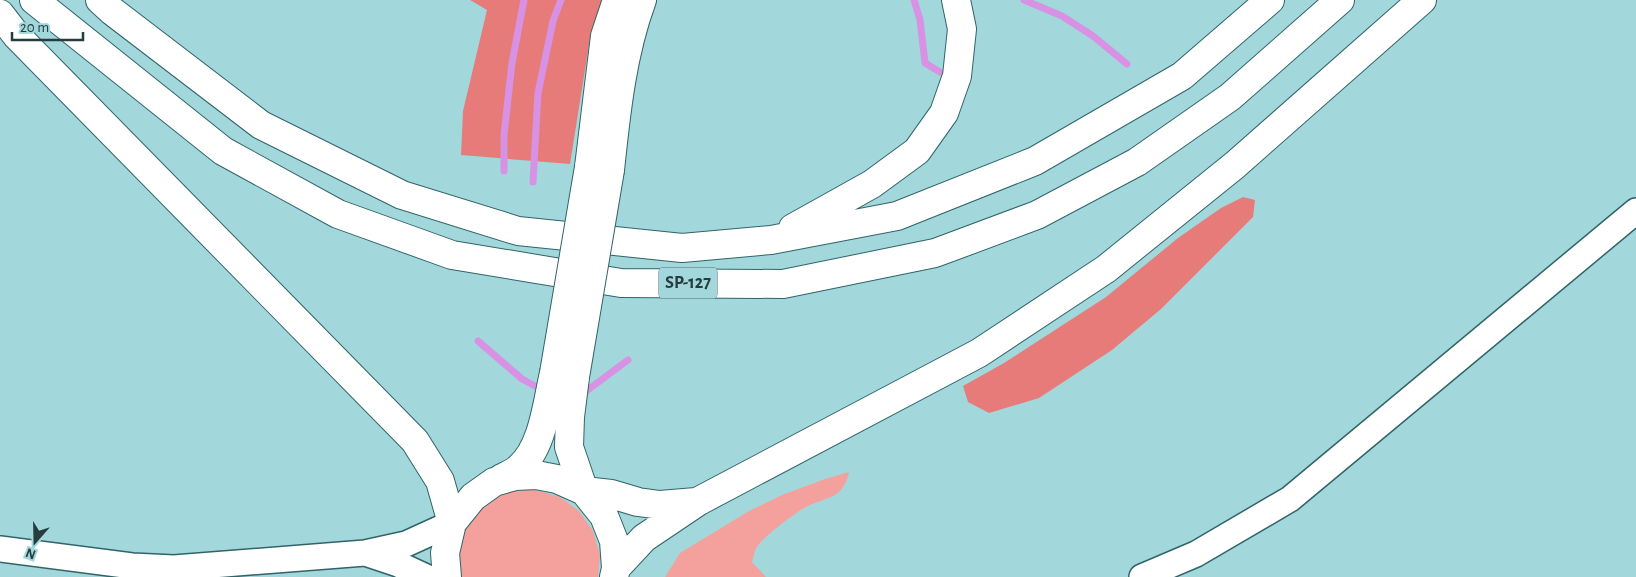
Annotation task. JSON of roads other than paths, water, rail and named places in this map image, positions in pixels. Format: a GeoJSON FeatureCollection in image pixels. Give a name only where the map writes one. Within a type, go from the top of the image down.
{"type":"FeatureCollection","features":[{"type":"Feature","properties":{"kind":"main road","name":"SP-127"},"geometry":{"type":"LineString","coordinates":[[34,0],[223,151],[338,214],[452,255],[621,283],[773,284],[783,284],[935,253],[1037,215],[1137,162],[1230,97],[1340,0]]}},
{"type":"Feature","properties":{"kind":"main road","name":"SP-127"},"geometry":{"type":"LineString","coordinates":[[100,0],[261,125],[402,195],[518,231],[682,248],[771,240],[897,216],[1035,161],[1182,76],[1270,0]]}},
{"type":"Feature","properties":{"kind":"main road"},"geometry":{"type":"LineString","coordinates":[[600,168],[605,36],[617,0]]}},
{"type":"Feature","properties":{"kind":"main road"},"geometry":{"type":"LineString","coordinates":[[615,572],[614,541],[604,516],[584,491],[569,447],[570,417],[564,375],[600,168],[617,103],[627,49],[642,0]]}},
{"type":"Feature","properties":{"kind":"main road"},"geometry":{"type":"LineString","coordinates":[[771,240],[872,184],[917,151],[944,113],[957,76],[962,29],[956,0]]}},
{"type":"Feature","properties":{"kind":"main road"},"geometry":{"type":"LineString","coordinates":[[615,572],[644,538],[700,501],[979,353],[1106,269],[1235,165],[1422,0]]}},
{"type":"Feature","properties":{"kind":"main road"},"geometry":{"type":"LineString","coordinates":[[0,14],[17,36],[415,441],[440,481],[452,523]]}},
{"type":"Feature","properties":{"kind":"main road"},"geometry":{"type":"LineString","coordinates":[[447,577],[445,553],[452,523],[473,497],[494,482],[519,469],[532,455],[547,406],[564,375]]}},
{"type":"Feature","properties":{"kind":"main road"},"geometry":{"type":"LineString","coordinates":[[494,482],[515,476],[536,475],[557,479],[584,491],[611,494],[638,502],[660,505],[700,501]]}},
{"type":"Feature","properties":{"kind":"street"},"geometry":{"type":"LineString","coordinates":[[1142,577],[1196,554],[1290,500],[1636,211]]}},
{"type":"Feature","properties":{"kind":"street"},"geometry":{"type":"LineString","coordinates":[[0,549],[116,564],[153,572],[174,568],[366,553],[406,544],[452,523]]}},
{"type":"Feature","properties":{"kind":"street"},"geometry":{"type":"LineString","coordinates":[[366,553],[398,564],[426,577]]}},
{"type":"Feature","properties":{"kind":"waterway"},"geometry":{"type":"LineString","coordinates":[[504,171],[504,135],[512,63],[524,0]]}},
{"type":"Feature","properties":{"kind":"waterway"},"geometry":{"type":"LineString","coordinates":[[533,182],[538,93],[553,21],[561,0]]}},
{"type":"Feature","properties":{"kind":"waterway"},"geometry":{"type":"LineString","coordinates":[[914,0],[920,20],[925,63],[940,72]]}},
{"type":"Feature","properties":{"kind":"waterway"},"geometry":{"type":"LineString","coordinates":[[1024,0],[1062,16],[1093,36],[1127,64]]}},
{"type":"Feature","properties":{"kind":"waterway"},"geometry":{"type":"LineString","coordinates":[[478,341],[522,379],[535,386]]}},
{"type":"Feature","properties":{"kind":"waterway"},"geometry":{"type":"LineString","coordinates":[[579,390],[585,392],[628,360]]}}]}
